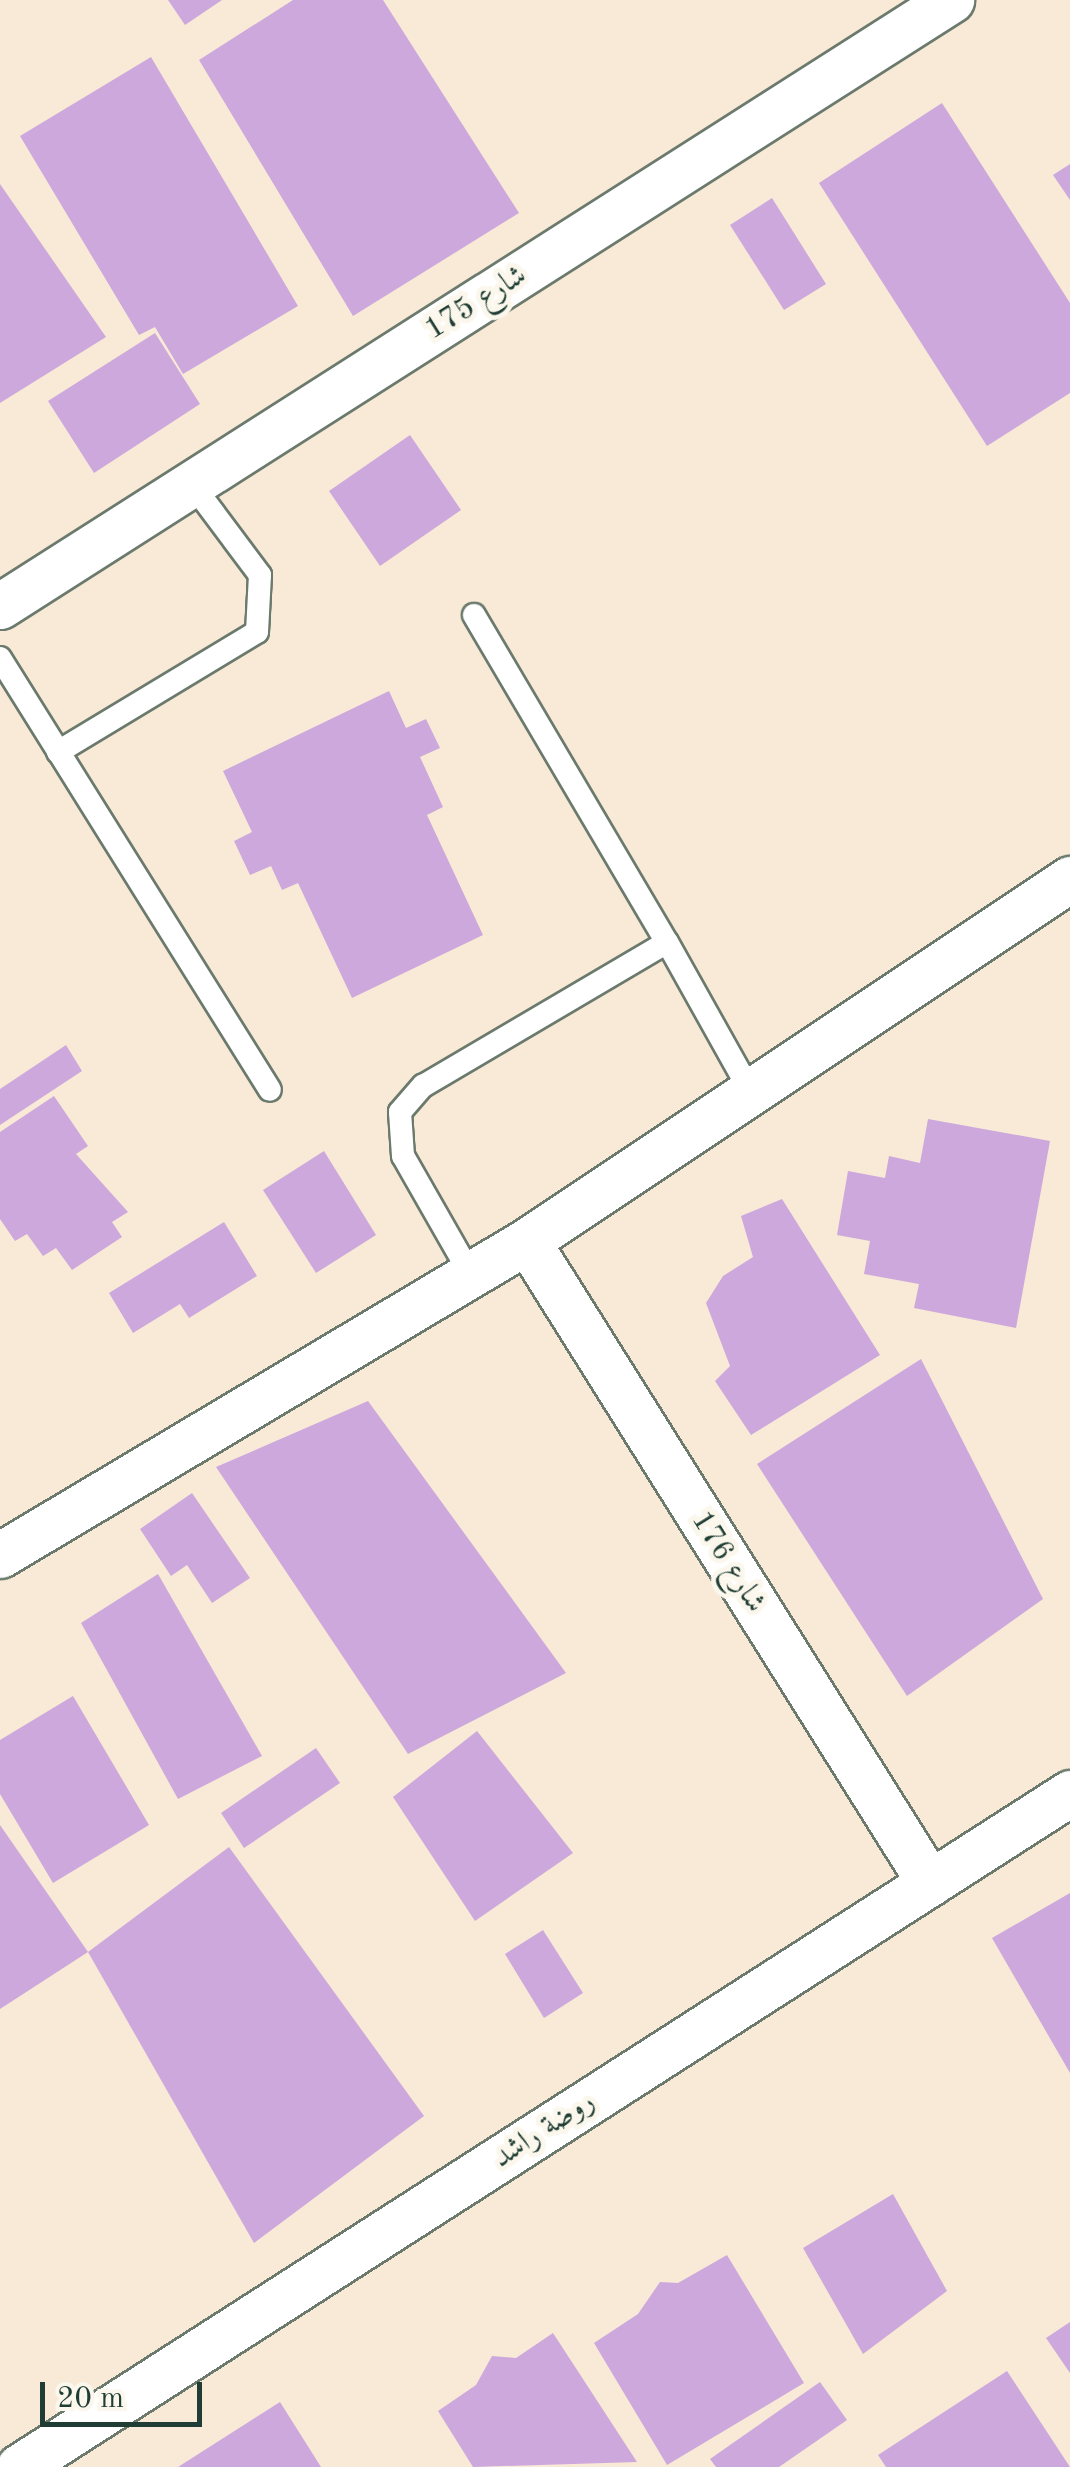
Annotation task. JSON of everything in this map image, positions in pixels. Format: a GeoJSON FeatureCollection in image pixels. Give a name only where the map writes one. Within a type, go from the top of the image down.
{"type":"FeatureCollection","features":[{"type":"Feature","properties":{"kind":"street","name":"شارع 175"},"geometry":{"type":"LineString","coordinates":[[0,606],[951,0]]}},
{"type":"Feature","properties":{"kind":"street"},"geometry":{"type":"LineString","coordinates":[[0,1555],[527,1241],[1070,879]]}},
{"type":"Feature","properties":{"kind":"street","name":"شارع 176"},"geometry":{"type":"LineString","coordinates":[[527,1241],[930,1883]]}},
{"type":"Feature","properties":{"kind":"street","name":"روضة راشد"},"geometry":{"type":"LineString","coordinates":[[19,2467],[1070,1793]]}},
{"type":"Feature","properties":{"kind":"lane"},"geometry":{"type":"LineString","coordinates":[[58,752],[257,632],[260,575],[192,484]]}},
{"type":"Feature","properties":{"kind":"lane"},"geometry":{"type":"LineString","coordinates":[[474,615],[751,1092]]}},
{"type":"Feature","properties":{"kind":"lane"},"geometry":{"type":"LineString","coordinates":[[0,658],[270,1090]]}},
{"type":"Feature","properties":{"kind":"lane"},"geometry":{"type":"LineString","coordinates":[[471,1275],[404,1156],[400,1112],[423,1086],[667,942]]}},
{"type":"Feature","properties":{"kind":"building"},"geometry":{"type":"Polygon","coordinates":[[[168,0],[222,0],[185,25],[168,0]]]}},
{"type":"Feature","properties":{"kind":"building"},"geometry":{"type":"Polygon","coordinates":[[[293,0],[383,0],[519,213],[353,316],[199,60],[293,0]]]}},
{"type":"Feature","properties":{"kind":"building"},"geometry":{"type":"Polygon","coordinates":[[[151,57],[298,306],[183,374],[155,327],[139,335],[20,136],[151,57]]]}},
{"type":"Feature","properties":{"kind":"building"},"geometry":{"type":"Polygon","coordinates":[[[942,103],[1070,303],[1070,393],[987,446],[819,183],[942,103]]]}},
{"type":"Feature","properties":{"kind":"building"},"geometry":{"type":"Polygon","coordinates":[[[1070,164],[1070,200],[1053,175],[1070,164]]]}},
{"type":"Feature","properties":{"kind":"building"},"geometry":{"type":"Polygon","coordinates":[[[0,184],[106,337],[0,403],[0,184]]]}},
{"type":"Feature","properties":{"kind":"building"},"geometry":{"type":"Polygon","coordinates":[[[772,198],[826,284],[784,310],[730,225],[772,198]]]}},
{"type":"Feature","properties":{"kind":"building"},"geometry":{"type":"Polygon","coordinates":[[[155,333],[200,404],[94,473],[48,401],[155,333]]]}},
{"type":"Feature","properties":{"kind":"building"},"geometry":{"type":"Polygon","coordinates":[[[410,435],[461,510],[380,566],[329,491],[410,435]]]}},
{"type":"Feature","properties":{"kind":"building"},"geometry":{"type":"Polygon","coordinates":[[[389,691],[406,728],[426,719],[440,748],[420,757],[443,807],[427,815],[483,935],[352,998],[298,883],[282,890],[271,866],[250,875],[234,841],[252,832],[223,771],[389,691]]]}},
{"type":"Feature","properties":{"kind":"building"},"geometry":{"type":"Polygon","coordinates":[[[66,1045],[82,1071],[0,1125],[0,1089],[66,1045]]]}},
{"type":"Feature","properties":{"kind":"building"},"geometry":{"type":"Polygon","coordinates":[[[54,1096],[88,1146],[76,1154],[128,1212],[112,1222],[122,1237],[72,1270],[56,1248],[43,1256],[27,1234],[15,1241],[0,1219],[0,1132],[54,1096]]]}},
{"type":"Feature","properties":{"kind":"building"},"geometry":{"type":"Polygon","coordinates":[[[928,1119],[1050,1141],[1016,1328],[914,1308],[919,1284],[864,1274],[870,1241],[837,1235],[848,1171],[885,1178],[889,1156],[920,1163],[928,1119]]]}},
{"type":"Feature","properties":{"kind":"building"},"geometry":{"type":"Polygon","coordinates":[[[324,1151],[376,1235],[316,1273],[263,1190],[324,1151]]]}},
{"type":"Feature","properties":{"kind":"building"},"geometry":{"type":"Polygon","coordinates":[[[782,1199],[880,1355],[751,1435],[715,1381],[730,1366],[706,1303],[723,1276],[753,1257],[741,1216],[782,1199]]]}},
{"type":"Feature","properties":{"kind":"building"},"geometry":{"type":"Polygon","coordinates":[[[224,1222],[257,1276],[189,1318],[180,1304],[133,1333],[109,1293],[224,1222]]]}},
{"type":"Feature","properties":{"kind":"building"},"geometry":{"type":"Polygon","coordinates":[[[921,1359],[1043,1599],[907,1696],[757,1464],[921,1359]]]}},
{"type":"Feature","properties":{"kind":"building"},"geometry":{"type":"Polygon","coordinates":[[[368,1401],[566,1673],[408,1754],[216,1467],[368,1401]]]}},
{"type":"Feature","properties":{"kind":"building"},"geometry":{"type":"Polygon","coordinates":[[[192,1493],[250,1578],[212,1603],[187,1565],[171,1576],[140,1529],[192,1493]]]}},
{"type":"Feature","properties":{"kind":"building"},"geometry":{"type":"Polygon","coordinates":[[[158,1574],[262,1756],[178,1799],[81,1623],[158,1574]]]}},
{"type":"Feature","properties":{"kind":"building"},"geometry":{"type":"Polygon","coordinates":[[[73,1696],[149,1825],[53,1883],[0,1794],[0,1740],[73,1696]]]}},
{"type":"Feature","properties":{"kind":"building"},"geometry":{"type":"Polygon","coordinates":[[[477,1731],[573,1853],[475,1921],[393,1797],[477,1731]]]}},
{"type":"Feature","properties":{"kind":"building"},"geometry":{"type":"Polygon","coordinates":[[[316,1748],[340,1783],[244,1848],[221,1813],[316,1748]]]}},
{"type":"Feature","properties":{"kind":"building"},"geometry":{"type":"Polygon","coordinates":[[[0,1825],[88,1952],[0,2009],[0,1825]]]}},
{"type":"Feature","properties":{"kind":"building"},"geometry":{"type":"Polygon","coordinates":[[[229,1847],[424,2116],[254,2243],[88,1952],[229,1847]]]}},
{"type":"Feature","properties":{"kind":"building"},"geometry":{"type":"Polygon","coordinates":[[[1070,1893],[1070,2073],[992,1938],[1070,1893]]]}},
{"type":"Feature","properties":{"kind":"building"},"geometry":{"type":"Polygon","coordinates":[[[543,1930],[583,1993],[544,2018],[505,1954],[543,1930]]]}},
{"type":"Feature","properties":{"kind":"building"},"geometry":{"type":"Polygon","coordinates":[[[893,2194],[947,2291],[863,2354],[803,2248],[893,2194]]]}},
{"type":"Feature","properties":{"kind":"building"},"geometry":{"type":"Polygon","coordinates":[[[727,2255],[804,2383],[667,2465],[594,2343],[638,2314],[660,2282],[678,2283],[727,2255]]]}},
{"type":"Feature","properties":{"kind":"building"},"geometry":{"type":"Polygon","coordinates":[[[1070,2322],[1070,2373],[1046,2338],[1070,2322]]]}},
{"type":"Feature","properties":{"kind":"building"},"geometry":{"type":"Polygon","coordinates":[[[553,2333],[637,2462],[473,2467],[438,2411],[476,2385],[492,2356],[516,2358],[553,2333]]]}},
{"type":"Feature","properties":{"kind":"building"},"geometry":{"type":"Polygon","coordinates":[[[1007,2371],[1070,2467],[886,2467],[878,2455],[1007,2371]]]}},
{"type":"Feature","properties":{"kind":"building"},"geometry":{"type":"Polygon","coordinates":[[[820,2382],[847,2420],[779,2467],[716,2467],[710,2459],[820,2382]]]}},
{"type":"Feature","properties":{"kind":"building"},"geometry":{"type":"Polygon","coordinates":[[[280,2402],[321,2467],[178,2467],[280,2402]]]}}]}
